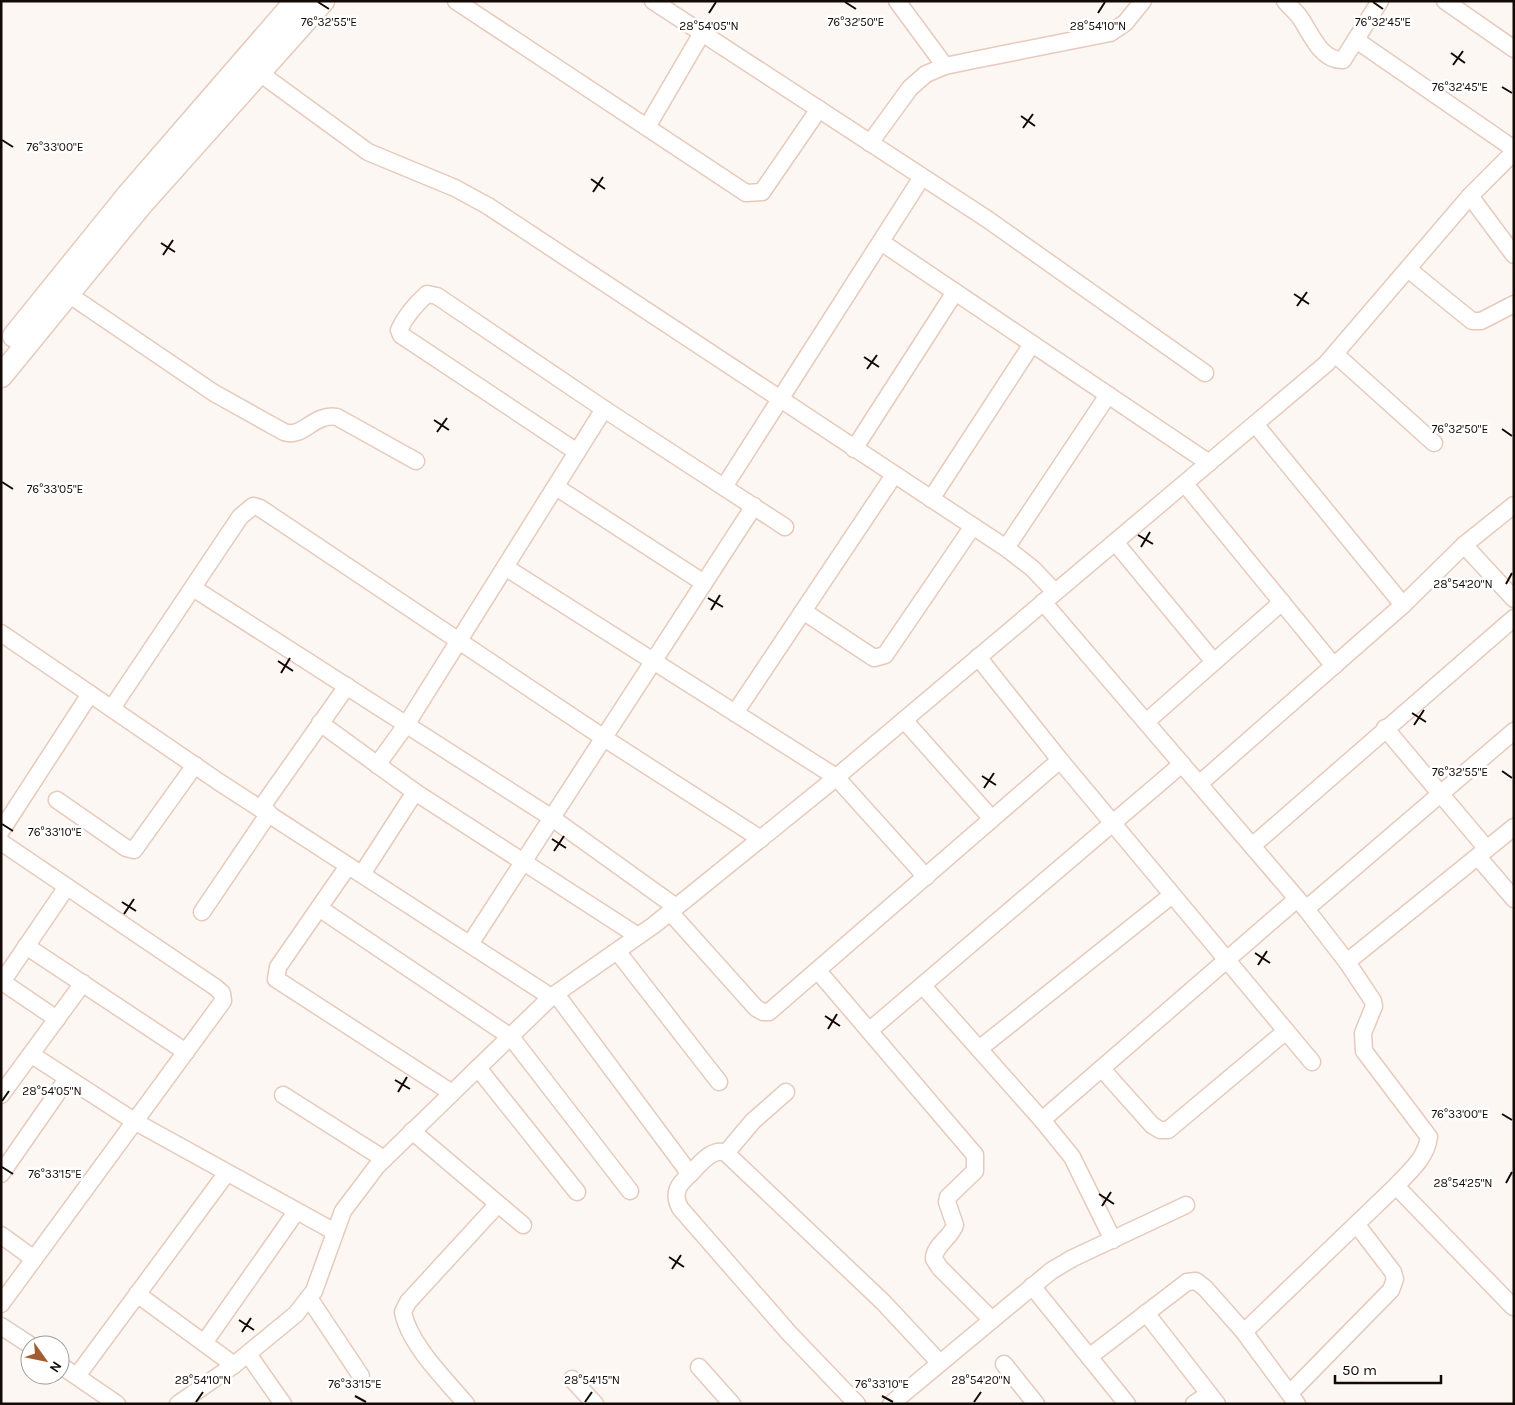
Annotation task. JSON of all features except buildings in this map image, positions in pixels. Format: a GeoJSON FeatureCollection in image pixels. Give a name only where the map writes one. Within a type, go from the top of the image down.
{"type":"FeatureCollection","features":[{"type":"Feature","properties":{"kind":"main road"},"geometry":{"type":"LineString","coordinates":[[1,376],[252,67],[296,1]]}},
{"type":"Feature","properties":{"kind":"main road"},"geometry":{"type":"LineString","coordinates":[[1,352],[128,194],[252,67],[322,1]]}},
{"type":"Feature","properties":{"kind":"street"},"geometry":{"type":"LineString","coordinates":[[456,1],[746,193],[762,192],[819,109]]}},
{"type":"Feature","properties":{"kind":"street"},"geometry":{"type":"LineString","coordinates":[[653,1],[995,225],[1205,373]]}},
{"type":"Feature","properties":{"kind":"street"},"geometry":{"type":"LineString","coordinates":[[898,1],[945,66]]}},
{"type":"Feature","properties":{"kind":"street"},"geometry":{"type":"LineString","coordinates":[[870,143],[910,88],[926,74],[945,66],[1110,33],[1125,23],[1143,1]]}},
{"type":"Feature","properties":{"kind":"street"},"geometry":{"type":"LineString","coordinates":[[1285,1],[1324,52],[1336,60],[1343,60],[1380,1]]}},
{"type":"Feature","properties":{"kind":"street"},"geometry":{"type":"LineString","coordinates":[[1445,1],[1514,49]]}},
{"type":"Feature","properties":{"kind":"street"},"geometry":{"type":"LineString","coordinates":[[647,128],[702,33]]}},
{"type":"Feature","properties":{"kind":"street"},"geometry":{"type":"LineString","coordinates":[[179,1403],[234,1365],[296,1314],[314,1291],[344,1210],[384,1159],[554,996],[638,936],[761,839],[1326,364],[1470,196],[1514,150],[1356,40]]}},
{"type":"Feature","properties":{"kind":"street"},"geometry":{"type":"LineString","coordinates":[[252,67],[368,152],[455,188],[488,206],[779,400],[973,526],[1032,568],[1049,597],[1146,722],[1301,904],[1346,962],[1373,1001],[1374,1006],[1363,1033],[1364,1051],[1429,1137],[1427,1149],[1420,1160],[1396,1186],[1244,1332]]}},
{"type":"Feature","properties":{"kind":"street"},"geometry":{"type":"LineString","coordinates":[[724,487],[922,177]]}},
{"type":"Feature","properties":{"kind":"street"},"geometry":{"type":"LineString","coordinates":[[1470,196],[1514,255]]}},
{"type":"Feature","properties":{"kind":"street"},"geometry":{"type":"LineString","coordinates":[[881,242],[1209,463]]}},
{"type":"Feature","properties":{"kind":"street"},"geometry":{"type":"LineString","coordinates":[[1408,269],[1472,321],[1481,321],[1514,304]]}},
{"type":"Feature","properties":{"kind":"street"},"geometry":{"type":"LineString","coordinates":[[854,449],[955,292]]}},
{"type":"Feature","properties":{"kind":"street"},"geometry":{"type":"LineString","coordinates":[[68,294],[214,393],[284,432],[296,433],[320,418],[327,416],[337,417],[416,461]]}},
{"type":"Feature","properties":{"kind":"street"},"geometry":{"type":"LineString","coordinates":[[578,452],[401,335],[399,330],[402,324],[427,294],[437,296],[604,410],[785,527]]}},
{"type":"Feature","properties":{"kind":"street"},"geometry":{"type":"LineString","coordinates":[[931,499],[1032,344]]}},
{"type":"Feature","properties":{"kind":"street"},"geometry":{"type":"LineString","coordinates":[[1335,354],[1434,443]]}},
{"type":"Feature","properties":{"kind":"street"},"geometry":{"type":"LineString","coordinates":[[1006,548],[1108,395]]}},
{"type":"Feature","properties":{"kind":"street"},"geometry":{"type":"LineString","coordinates":[[377,765],[406,725],[604,410]]}},
{"type":"Feature","properties":{"kind":"street"},"geometry":{"type":"LineString","coordinates":[[1255,424],[1403,605]]}},
{"type":"Feature","properties":{"kind":"street"},"geometry":{"type":"LineString","coordinates":[[735,713],[894,475]]}},
{"type":"Feature","properties":{"kind":"street"},"geometry":{"type":"LineString","coordinates":[[1185,484],[1334,666]]}},
{"type":"Feature","properties":{"kind":"street"},"geometry":{"type":"LineString","coordinates":[[556,487],[704,583]]}},
{"type":"Feature","properties":{"kind":"street"},"geometry":{"type":"LineString","coordinates":[[1199,784],[1403,605],[1464,545],[1514,505]]}},
{"type":"Feature","properties":{"kind":"street"},"geometry":{"type":"LineString","coordinates":[[112,708],[240,517],[253,506],[260,508],[604,738],[761,839]]}},
{"type":"Feature","properties":{"kind":"street"},"geometry":{"type":"LineString","coordinates":[[470,944],[754,506]]}},
{"type":"Feature","properties":{"kind":"street"},"geometry":{"type":"LineString","coordinates":[[803,611],[874,658],[885,655],[973,526]]}},
{"type":"Feature","properties":{"kind":"street"},"geometry":{"type":"LineString","coordinates":[[1115,542],[1214,662]]}},
{"type":"Feature","properties":{"kind":"street"},"geometry":{"type":"LineString","coordinates":[[1464,545],[1514,599]]}},
{"type":"Feature","properties":{"kind":"street"},"geometry":{"type":"LineString","coordinates":[[505,567],[836,777],[926,877]]}},
{"type":"Feature","properties":{"kind":"street"},"geometry":{"type":"LineString","coordinates":[[192,588],[552,818],[673,909],[760,1011],[769,1012],[1060,760]]}},
{"type":"Feature","properties":{"kind":"street"},"geometry":{"type":"LineString","coordinates":[[1146,722],[1282,602]]}},
{"type":"Feature","properties":{"kind":"street"},"geometry":{"type":"LineString","coordinates":[[1252,846],[1385,728],[1514,618]]}},
{"type":"Feature","properties":{"kind":"street"},"geometry":{"type":"LineString","coordinates":[[1,633],[195,765],[470,944],[554,996],[690,1174]]}},
{"type":"Feature","properties":{"kind":"street"},"geometry":{"type":"LineString","coordinates":[[978,657],[1060,760],[1312,1062]]}},
{"type":"Feature","properties":{"kind":"street"},"geometry":{"type":"LineString","coordinates":[[202,912],[320,723],[347,686]]}},
{"type":"Feature","properties":{"kind":"street"},"geometry":{"type":"LineString","coordinates":[[1,831],[90,694]]}},
{"type":"Feature","properties":{"kind":"street"},"geometry":{"type":"LineString","coordinates":[[904,720],[992,819]]}},
{"type":"Feature","properties":{"kind":"street"},"geometry":{"type":"LineString","coordinates":[[320,723],[415,792],[638,936]]}},
{"type":"Feature","properties":{"kind":"street"},"geometry":{"type":"LineString","coordinates":[[1385,728],[1441,793],[1514,899]]}},
{"type":"Feature","properties":{"kind":"street"},"geometry":{"type":"LineString","coordinates":[[1042,1120],[1227,960],[1441,793],[1514,731]]}},
{"type":"Feature","properties":{"kind":"street"},"geometry":{"type":"LineString","coordinates":[[870,1030],[1182,764]]}},
{"type":"Feature","properties":{"kind":"street"},"geometry":{"type":"LineString","coordinates":[[57,800],[126,848],[134,850],[195,765]]}},
{"type":"Feature","properties":{"kind":"street"},"geometry":{"type":"LineString","coordinates":[[415,792],[355,870],[319,908],[278,967],[276,979],[452,1093]]}},
{"type":"Feature","properties":{"kind":"street"},"geometry":{"type":"LineString","coordinates":[[1346,962],[1514,826]]}},
{"type":"Feature","properties":{"kind":"street"},"geometry":{"type":"LineString","coordinates":[[1,842],[222,993],[223,1001],[1,1304]]}},
{"type":"Feature","properties":{"kind":"street"},"geometry":{"type":"LineString","coordinates":[[57,1020],[2,982],[66,888]]}},
{"type":"Feature","properties":{"kind":"street"},"geometry":{"type":"LineString","coordinates":[[979,1049],[1172,895]]}},
{"type":"Feature","properties":{"kind":"street"},"geometry":{"type":"LineString","coordinates":[[319,908],[511,1037],[630,1192]]}},
{"type":"Feature","properties":{"kind":"street"},"geometry":{"type":"LineString","coordinates":[[26,946],[186,1052]]}},
{"type":"Feature","properties":{"kind":"street"},"geometry":{"type":"LineString","coordinates":[[617,951],[719,1082]]}},
{"type":"Feature","properties":{"kind":"street"},"geometry":{"type":"LineString","coordinates":[[818,971],[975,1155],[975,1171],[948,1197],[947,1202],[955,1225],[951,1236],[936,1249],[934,1259],[940,1268],[992,1320]]}},
{"type":"Feature","properties":{"kind":"street"},"geometry":{"type":"LineString","coordinates":[[1,1096],[83,983]]}},
{"type":"Feature","properties":{"kind":"street"},"geometry":{"type":"LineString","coordinates":[[923,986],[1042,1120],[1072,1157],[1113,1240]]}},
{"type":"Feature","properties":{"kind":"street"},"geometry":{"type":"LineString","coordinates":[[1102,1068],[1152,1125],[1160,1130],[1168,1130],[1286,1031]]}},
{"type":"Feature","properties":{"kind":"street"},"geometry":{"type":"LineString","coordinates":[[32,1055],[134,1121],[226,1174],[335,1232]]}},
{"type":"Feature","properties":{"kind":"street"},"geometry":{"type":"LineString","coordinates":[[478,1068],[577,1192]]}},
{"type":"Feature","properties":{"kind":"street"},"geometry":{"type":"LineString","coordinates":[[1,1174],[67,1079]]}},
{"type":"Feature","properties":{"kind":"street"},"geometry":{"type":"LineString","coordinates":[[726,1153],[753,1121],[786,1092]]}},
{"type":"Feature","properties":{"kind":"street"},"geometry":{"type":"LineString","coordinates":[[282,1095],[384,1159]]}},
{"type":"Feature","properties":{"kind":"street"},"geometry":{"type":"LineString","coordinates":[[412,1131],[523,1226]]}},
{"type":"Feature","properties":{"kind":"street"},"geometry":{"type":"LineString","coordinates":[[857,1404],[789,1333],[680,1208],[676,1194],[679,1184],[714,1153],[721,1151],[726,1153],[883,1302],[940,1363]]}},
{"type":"Feature","properties":{"kind":"street"},"geometry":{"type":"LineString","coordinates":[[77,1376],[226,1174]]}},
{"type":"Feature","properties":{"kind":"street"},"geometry":{"type":"LineString","coordinates":[[1396,1186],[1514,1307]]}},
{"type":"Feature","properties":{"kind":"street"},"geometry":{"type":"LineString","coordinates":[[466,1404],[411,1334],[403,1312],[408,1302],[498,1204]]}},
{"type":"Feature","properties":{"kind":"street"},"geometry":{"type":"LineString","coordinates":[[891,1404],[1032,1286],[1073,1258],[1186,1205]]}},
{"type":"Feature","properties":{"kind":"street"},"geometry":{"type":"LineString","coordinates":[[204,1343],[296,1212]]}},
{"type":"Feature","properties":{"kind":"street"},"geometry":{"type":"LineString","coordinates":[[1089,1357],[1187,1282],[1196,1281],[1205,1288],[1244,1332],[1294,1399],[1391,1290],[1395,1279],[1393,1272],[1357,1225]]}},
{"type":"Feature","properties":{"kind":"street"},"geometry":{"type":"LineString","coordinates":[[1,1235],[34,1259]]}},
{"type":"Feature","properties":{"kind":"street"},"geometry":{"type":"LineString","coordinates":[[1032,1286],[1127,1404]]}},
{"type":"Feature","properties":{"kind":"street"},"geometry":{"type":"LineString","coordinates":[[137,1294],[234,1365]]}},
{"type":"Feature","properties":{"kind":"street"},"geometry":{"type":"LineString","coordinates":[[309,1298],[361,1376]]}},
{"type":"Feature","properties":{"kind":"street"},"geometry":{"type":"LineString","coordinates":[[1146,1313],[1213,1399],[1194,1404]]}},
{"type":"Feature","properties":{"kind":"street"},"geometry":{"type":"LineString","coordinates":[[1,1326],[20,1339]]}},
{"type":"Feature","properties":{"kind":"street"},"geometry":{"type":"LineString","coordinates":[[248,1354],[283,1404]]}},
{"type":"Feature","properties":{"kind":"street"},"geometry":{"type":"LineString","coordinates":[[1004,1364],[1036,1404]]}},
{"type":"Feature","properties":{"kind":"street"},"geometry":{"type":"LineString","coordinates":[[699,1367],[732,1404]]}},
{"type":"Feature","properties":{"kind":"street"},"geometry":{"type":"LineString","coordinates":[[70,1371],[107,1401]]}},
{"type":"Feature","properties":{"kind":"street"},"geometry":{"type":"LineString","coordinates":[[572,1379],[595,1404]]}}]}
